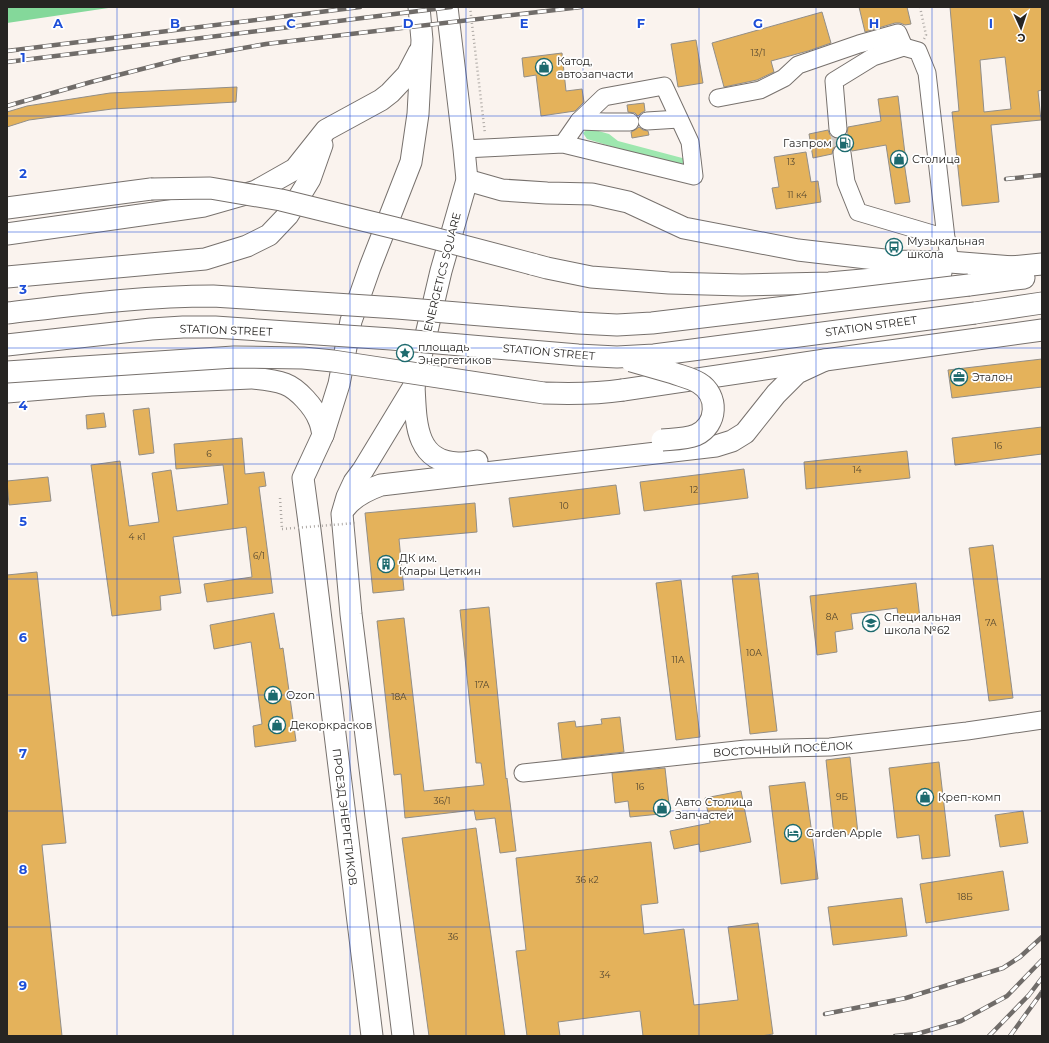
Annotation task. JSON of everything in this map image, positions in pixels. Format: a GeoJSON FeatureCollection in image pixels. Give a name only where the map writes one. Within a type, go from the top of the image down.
{"type":"FeatureCollection","features":[{"type":"Feature","properties":{"kind":"main road"},"geometry":{"type":"LineString","coordinates":[[323,435],[339,384],[351,322],[370,267],[411,162],[418,114],[422,48],[418,7]]}},
{"type":"Feature","properties":{"kind":"main road"},"geometry":{"type":"LineString","coordinates":[[447,7],[467,180],[502,190],[592,194],[628,202],[684,228],[798,250],[893,261],[950,262],[1013,267]]}},
{"type":"Feature","properties":{"kind":"main road"},"geometry":{"type":"LineString","coordinates":[[7,234],[204,206],[256,191],[295,169],[326,130],[381,100],[390,93],[407,75],[422,48]]}},
{"type":"Feature","properties":{"kind":"main road"},"geometry":{"type":"LineString","coordinates":[[7,277],[205,259],[247,246],[269,235],[288,215],[310,179],[326,130]]}},
{"type":"Feature","properties":{"kind":"main road","name":"ENERGETICS SQUARE"},"geometry":{"type":"LineString","coordinates":[[350,516],[347,497],[354,482],[363,470],[414,386],[441,271],[467,180]]}},
{"type":"Feature","properties":{"kind":"main road"},"geometry":{"type":"LineString","coordinates":[[7,208],[151,189],[210,188],[281,200],[547,268],[592,277],[669,283],[742,285],[829,283],[1042,264]]}},
{"type":"Feature","properties":{"kind":"main road"},"geometry":{"type":"LineString","coordinates":[[7,313],[148,298],[213,296],[396,308],[578,323],[617,324],[652,322],[1042,276]]}},
{"type":"Feature","properties":{"kind":"main road","name":"STATION STREET"},"geometry":{"type":"LineString","coordinates":[[7,345],[151,329],[215,327],[617,357],[654,355],[1042,303]]}},
{"type":"Feature","properties":{"kind":"main road"},"geometry":{"type":"LineString","coordinates":[[7,372],[234,357],[303,358],[341,362],[544,393],[600,393],[1042,330]]}},
{"type":"Feature","properties":{"kind":"main road"},"geometry":{"type":"LineString","coordinates":[[414,386],[418,430],[424,445],[431,454],[442,461],[459,463],[662,440],[696,434],[706,428],[713,416],[714,403],[709,391],[699,383],[686,377],[617,357]]}},
{"type":"Feature","properties":{"kind":"main road"},"geometry":{"type":"LineString","coordinates":[[403,1036],[351,614],[342,514],[350,516],[351,500],[365,491],[381,485],[716,446],[732,441],[745,433],[776,394],[797,373],[825,360]]}},
{"type":"Feature","properties":{"kind":"main road"},"geometry":{"type":"LineString","coordinates":[[7,392],[99,385],[251,378],[271,380],[286,384],[301,395],[315,411],[320,422],[323,435]]}},
{"type":"Feature","properties":{"kind":"main road","name":"ПРОЕЗД ЭНЕРГЕТИКОВ"},"geometry":{"type":"LineString","coordinates":[[323,435],[303,478],[372,1036]]}},
{"type":"Feature","properties":{"kind":"street"},"geometry":{"type":"LineString","coordinates":[[718,98],[760,90],[784,78],[798,65],[859,44],[898,33],[927,73],[950,262]]}},
{"type":"Feature","properties":{"kind":"street"},"geometry":{"type":"LineString","coordinates":[[838,129],[834,81],[874,57],[911,49]]}},
{"type":"Feature","properties":{"kind":"street"},"geometry":{"type":"LineString","coordinates":[[464,149],[563,144],[694,176],[690,142],[664,86],[604,97],[579,121],[563,144]]}},
{"type":"Feature","properties":{"kind":"street"},"geometry":{"type":"LineString","coordinates":[[647,121],[679,119]]}},
{"type":"Feature","properties":{"kind":"street"},"geometry":{"type":"LineString","coordinates":[[579,121],[630,122]]}},
{"type":"Feature","properties":{"kind":"street"},"geometry":{"type":"LineString","coordinates":[[842,153],[846,182],[858,212],[946,238]]}},
{"type":"Feature","properties":{"kind":"street","name":"ВОСТОЧНЫЙ ПОСЁЛОК"},"geometry":{"type":"LineString","coordinates":[[524,773],[746,749],[830,747],[967,731],[1042,720]]}},
{"type":"Feature","properties":{"kind":"path"},"geometry":{"type":"LineString","coordinates":[[470,7],[487,148]]}},
{"type":"Feature","properties":{"kind":"path"},"geometry":{"type":"LineString","coordinates":[[911,49],[926,35],[920,7]]}},
{"type":"Feature","properties":{"kind":"path"},"geometry":{"type":"LineString","coordinates":[[280,498],[282,529],[350,516]]}},
{"type":"Feature","properties":{"kind":"green space"},"geometry":{"type":"Polygon","coordinates":[[[7,7],[115,7],[7,23],[7,7]]]}},
{"type":"Feature","properties":{"kind":"green space"},"geometry":{"type":"Polygon","coordinates":[[[588,128],[609,134],[618,141],[686,159],[683,168],[587,139],[583,133],[588,128]]]}},
{"type":"Feature","properties":{"kind":"building"},"geometry":{"type":"Polygon","coordinates":[[[859,7],[907,7],[911,24],[905,25],[895,23],[865,32],[859,7]]]}},
{"type":"Feature","properties":{"kind":"building"},"geometry":{"type":"Polygon","coordinates":[[[950,7],[1042,7],[1042,90],[1038,91],[1041,120],[991,125],[999,202],[962,206],[952,112],[959,111],[950,7]],[[1005,57],[980,60],[984,112],[1011,109],[1005,57]]]}},
{"type":"Feature","properties":{"kind":"building"},"geometry":{"type":"Polygon","coordinates":[[[822,12],[831,43],[771,61],[774,72],[757,80],[724,87],[712,43],[822,12]]]}},
{"type":"Feature","properties":{"kind":"building"},"geometry":{"type":"Polygon","coordinates":[[[696,40],[703,83],[678,87],[671,44],[696,40]]]}},
{"type":"Feature","properties":{"kind":"building"},"geometry":{"type":"Polygon","coordinates":[[[562,53],[566,91],[582,89],[584,102],[575,111],[541,116],[536,75],[524,77],[522,58],[562,53]]]}},
{"type":"Feature","properties":{"kind":"building"},"geometry":{"type":"Polygon","coordinates":[[[237,87],[236,102],[112,109],[29,120],[7,127],[7,112],[27,106],[110,93],[237,87]]]}},
{"type":"Feature","properties":{"kind":"building"},"geometry":{"type":"Polygon","coordinates":[[[898,96],[906,162],[904,162],[910,202],[895,204],[886,145],[852,151],[846,144],[840,143],[833,149],[832,154],[813,158],[809,134],[828,130],[833,138],[839,139],[844,137],[847,134],[848,127],[881,121],[878,99],[898,96]]]}},
{"type":"Feature","properties":{"kind":"building"},"geometry":{"type":"Polygon","coordinates":[[[644,103],[645,111],[638,116],[635,113],[628,112],[627,105],[644,103]]]}},
{"type":"Feature","properties":{"kind":"building"},"geometry":{"type":"Polygon","coordinates":[[[639,127],[648,131],[649,135],[632,138],[631,132],[639,127]]]}},
{"type":"Feature","properties":{"kind":"building"},"geometry":{"type":"Polygon","coordinates":[[[806,152],[811,182],[818,181],[821,202],[776,209],[772,188],[779,187],[774,157],[806,152]]]}},
{"type":"Feature","properties":{"kind":"building"},"geometry":{"type":"Polygon","coordinates":[[[1042,359],[1042,387],[952,398],[948,370],[1042,359]]]}},
{"type":"Feature","properties":{"kind":"building"},"geometry":{"type":"Polygon","coordinates":[[[149,408],[154,453],[139,455],[133,410],[149,408]]]}},
{"type":"Feature","properties":{"kind":"building"},"geometry":{"type":"Polygon","coordinates":[[[104,413],[106,427],[87,429],[86,415],[104,413]]]}},
{"type":"Feature","properties":{"kind":"building"},"geometry":{"type":"Polygon","coordinates":[[[1042,427],[1042,454],[955,465],[952,438],[1042,427]]]}},
{"type":"Feature","properties":{"kind":"building"},"geometry":{"type":"Polygon","coordinates":[[[242,438],[245,474],[264,472],[266,486],[259,487],[273,593],[207,602],[204,584],[252,577],[246,527],[173,537],[181,593],[160,596],[161,610],[112,616],[91,465],[120,461],[129,526],[159,522],[152,473],[171,470],[177,511],[228,504],[223,465],[176,469],[174,444],[242,438]]]}},
{"type":"Feature","properties":{"kind":"building"},"geometry":{"type":"Polygon","coordinates":[[[907,451],[910,478],[806,489],[804,462],[907,451]]]}},
{"type":"Feature","properties":{"kind":"building"},"geometry":{"type":"Polygon","coordinates":[[[744,469],[748,498],[644,511],[640,482],[744,469]]]}},
{"type":"Feature","properties":{"kind":"building"},"geometry":{"type":"Polygon","coordinates":[[[48,477],[51,501],[9,505],[7,481],[48,477]]]}},
{"type":"Feature","properties":{"kind":"building"},"geometry":{"type":"Polygon","coordinates":[[[616,485],[620,514],[513,527],[509,498],[616,485]]]}},
{"type":"Feature","properties":{"kind":"building","name":"ДК им. Клары Цеткин"},"geometry":{"type":"Polygon","coordinates":[[[475,503],[477,532],[399,539],[404,590],[373,593],[365,513],[475,503]]]}},
{"type":"Feature","properties":{"kind":"building"},"geometry":{"type":"Polygon","coordinates":[[[993,545],[1013,698],[989,701],[969,548],[993,545]]]}},
{"type":"Feature","properties":{"kind":"building"},"geometry":{"type":"Polygon","coordinates":[[[37,572],[66,843],[42,845],[62,1036],[7,1036],[7,575],[37,572]]]}},
{"type":"Feature","properties":{"kind":"building"},"geometry":{"type":"Polygon","coordinates":[[[758,573],[777,731],[750,734],[732,576],[758,573]]]}},
{"type":"Feature","properties":{"kind":"building"},"geometry":{"type":"Polygon","coordinates":[[[681,580],[700,737],[676,740],[656,583],[681,580]]]}},
{"type":"Feature","properties":{"kind":"building"},"geometry":{"type":"Polygon","coordinates":[[[916,583],[920,619],[899,622],[897,608],[851,614],[853,629],[835,632],[837,652],[817,655],[810,596],[916,583]]]}},
{"type":"Feature","properties":{"kind":"building"},"geometry":{"type":"Polygon","coordinates":[[[489,607],[506,779],[507,778],[516,851],[500,853],[495,818],[476,820],[474,810],[405,818],[401,774],[394,775],[377,621],[404,618],[424,791],[484,785],[481,763],[476,763],[460,610],[489,607]]]}},
{"type":"Feature","properties":{"kind":"building"},"geometry":{"type":"Polygon","coordinates":[[[274,613],[280,649],[283,648],[296,741],[255,747],[253,726],[262,724],[251,642],[214,649],[210,625],[274,613]]]}},
{"type":"Feature","properties":{"kind":"building"},"geometry":{"type":"Polygon","coordinates":[[[620,717],[624,752],[562,759],[558,723],[575,721],[576,727],[602,724],[601,719],[620,717]]]}},
{"type":"Feature","properties":{"kind":"building"},"geometry":{"type":"Polygon","coordinates":[[[850,757],[858,834],[834,836],[826,760],[850,757]]]}},
{"type":"Feature","properties":{"kind":"building"},"geometry":{"type":"Polygon","coordinates":[[[939,762],[950,856],[922,859],[919,835],[897,838],[889,768],[939,762]]]}},
{"type":"Feature","properties":{"kind":"building"},"geometry":{"type":"Polygon","coordinates":[[[665,768],[670,813],[630,817],[628,801],[615,803],[612,773],[665,768]]]}},
{"type":"Feature","properties":{"kind":"building","name":"Garden Apple"},"geometry":{"type":"Polygon","coordinates":[[[805,782],[818,879],[781,884],[769,786],[805,782]]]}},
{"type":"Feature","properties":{"kind":"building"},"geometry":{"type":"Polygon","coordinates":[[[741,791],[751,842],[700,852],[699,844],[674,849],[670,831],[710,823],[705,798],[741,791]]]}},
{"type":"Feature","properties":{"kind":"building"},"geometry":{"type":"Polygon","coordinates":[[[1023,811],[1028,843],[1000,847],[995,815],[1023,811]]]}},
{"type":"Feature","properties":{"kind":"building"},"geometry":{"type":"Polygon","coordinates":[[[476,828],[505,1036],[429,1036],[402,838],[476,828]]]}},
{"type":"Feature","properties":{"kind":"building"},"geometry":{"type":"Polygon","coordinates":[[[651,842],[658,903],[641,905],[644,934],[684,929],[694,1005],[738,1000],[728,927],[758,923],[773,1034],[761,1036],[643,1036],[640,1011],[558,1022],[560,1036],[527,1036],[516,951],[526,950],[516,858],[651,842]]]}},
{"type":"Feature","properties":{"kind":"building"},"geometry":{"type":"Polygon","coordinates":[[[1003,871],[1009,910],[926,923],[920,884],[1003,871]]]}},
{"type":"Feature","properties":{"kind":"building"},"geometry":{"type":"Polygon","coordinates":[[[902,898],[907,936],[833,945],[828,907],[902,898]]]}},
{"type":"Feature","properties":{"kind":"tunnel"},"geometry":{"type":"LineString","coordinates":[[838,129],[842,153]]}},
{"type":"Feature","properties":{"kind":"railway"},"geometry":{"type":"LineString","coordinates":[[7,51],[360,7]]}},
{"type":"Feature","properties":{"kind":"railway"},"geometry":{"type":"LineString","coordinates":[[7,62],[451,7]]}},
{"type":"Feature","properties":{"kind":"railway"},"geometry":{"type":"LineString","coordinates":[[7,106],[91,82],[181,59],[266,44],[581,7]]}},
{"type":"Feature","properties":{"kind":"railway"},"geometry":{"type":"LineString","coordinates":[[1006,179],[1042,175]]}},
{"type":"Feature","properties":{"kind":"railway"},"geometry":{"type":"LineString","coordinates":[[825,1014],[906,998],[1003,968],[1020,957],[1042,937]]}},
{"type":"Feature","properties":{"kind":"railway"},"geometry":{"type":"LineString","coordinates":[[895,1036],[917,1034],[961,1021],[1007,996],[1042,960]]}},
{"type":"Feature","properties":{"kind":"railway"},"geometry":{"type":"LineString","coordinates":[[989,1036],[1029,995],[1042,978]]}},
{"type":"Feature","properties":{"kind":"railway"},"geometry":{"type":"LineString","coordinates":[[1010,1036],[1042,992]]}},
{"type":"Feature","properties":{"kind":"place","name":"Катод, автозапчасти"},"geometry":{"type":"Point","coordinates":[544,67]}},
{"type":"Feature","properties":{"kind":"place","name":"Газпром"},"geometry":{"type":"Point","coordinates":[845,143]}},
{"type":"Feature","properties":{"kind":"place","name":"Столица"},"geometry":{"type":"Point","coordinates":[899,159]}},
{"type":"Feature","properties":{"kind":"place","name":"Музыкальная школа"},"geometry":{"type":"Point","coordinates":[894,247]}},
{"type":"Feature","properties":{"kind":"place","name":"площадь Энергетиков"},"geometry":{"type":"Point","coordinates":[405,353]}},
{"type":"Feature","properties":{"kind":"place","name":"Эталон"},"geometry":{"type":"Point","coordinates":[959,377]}},
{"type":"Feature","properties":{"kind":"place","name":"ДК им. Клары Цеткин"},"geometry":{"type":"Point","coordinates":[386,564]}},
{"type":"Feature","properties":{"kind":"place","name":"Специальная школа №62"},"geometry":{"type":"Point","coordinates":[871,623]}},
{"type":"Feature","properties":{"kind":"place","name":"Ozon"},"geometry":{"type":"Point","coordinates":[273,695]}},
{"type":"Feature","properties":{"kind":"place","name":"Декоркрасков"},"geometry":{"type":"Point","coordinates":[277,725]}},
{"type":"Feature","properties":{"kind":"place","name":"Креп-комп"},"geometry":{"type":"Point","coordinates":[925,797]}},
{"type":"Feature","properties":{"kind":"place","name":"Авто Столица Запчастей"},"geometry":{"type":"Point","coordinates":[662,808]}},
{"type":"Feature","properties":{"kind":"place","name":"Garden Apple"},"geometry":{"type":"Point","coordinates":[793,833]}}]}
